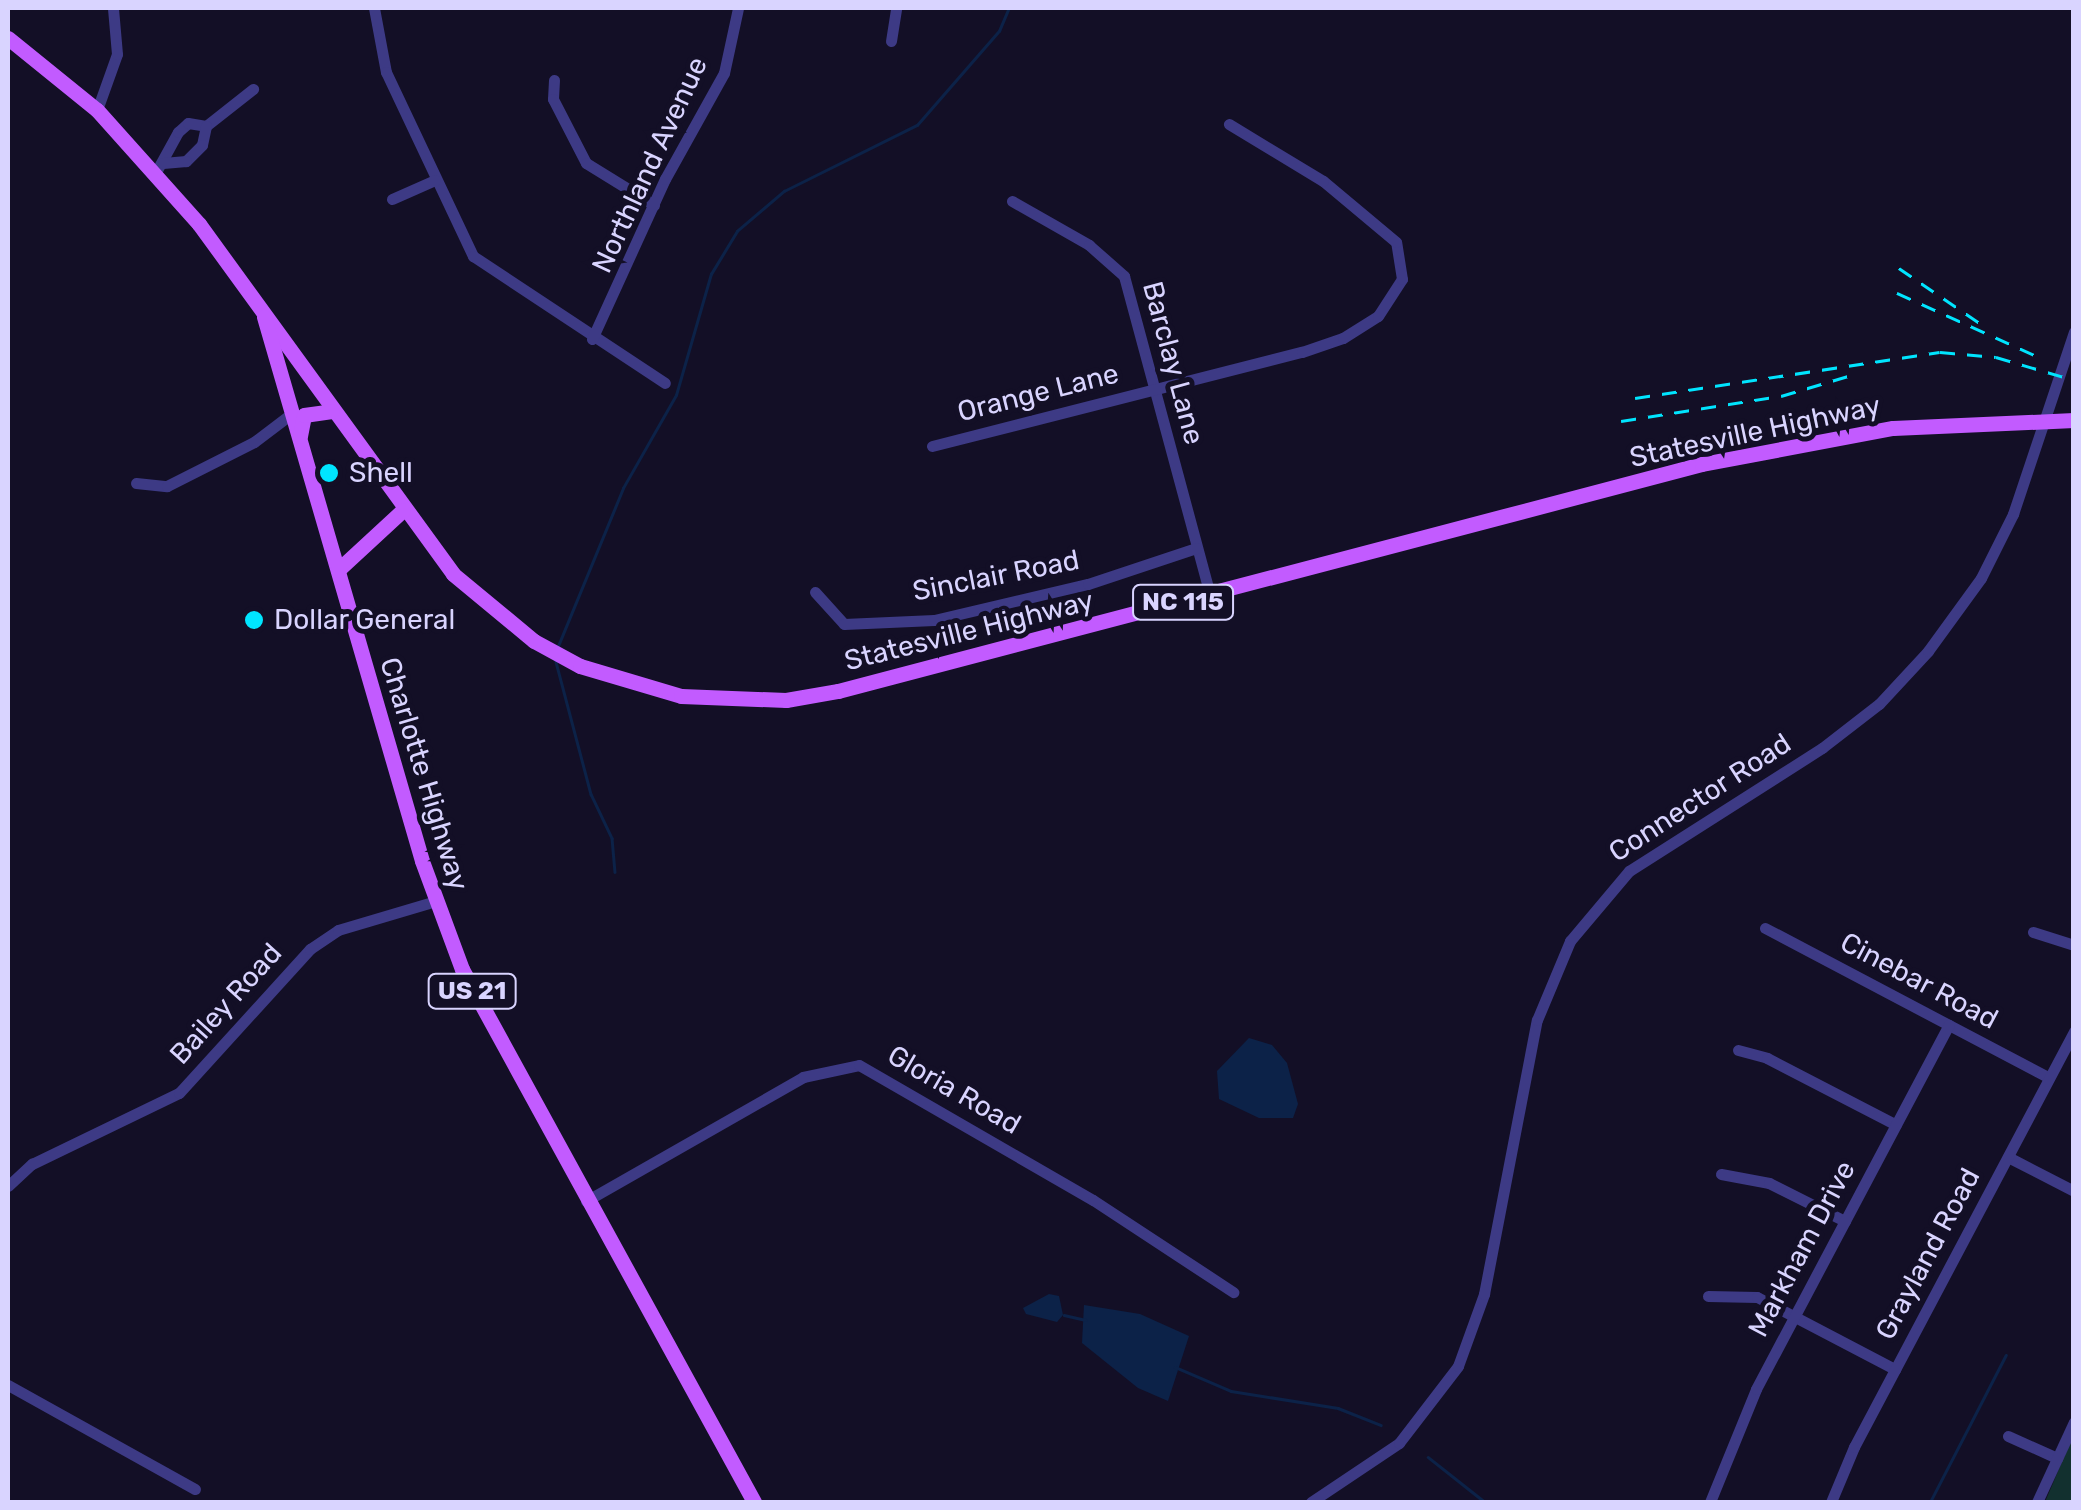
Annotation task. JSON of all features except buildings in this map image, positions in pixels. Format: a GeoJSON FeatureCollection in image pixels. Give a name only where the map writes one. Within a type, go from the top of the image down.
{"type":"FeatureCollection","features":[{"type":"Feature","properties":{"kind":"main road","name":"Charlotte Highway"},"geometry":{"type":"LineString","coordinates":[[8,38],[160,168],[263,311],[436,901],[490,1029],[754,1502]]}},
{"type":"Feature","properties":{"kind":"main road","name":"Statesville Highway"},"geometry":{"type":"LineString","coordinates":[[263,311],[452,574],[534,641],[580,666],[681,696],[768,700],[838,691],[1702,464],[1892,428],[2043,417],[2074,420]]}},
{"type":"Feature","properties":{"kind":"main road"},"geometry":{"type":"LineString","coordinates":[[290,409],[311,382]]}},
{"type":"Feature","properties":{"kind":"main road"},"geometry":{"type":"LineString","coordinates":[[298,436],[311,382]]}},
{"type":"Feature","properties":{"kind":"main road"},"geometry":{"type":"LineString","coordinates":[[298,436],[304,416],[332,411]]}},
{"type":"Feature","properties":{"kind":"main road"},"geometry":{"type":"LineString","coordinates":[[338,570],[403,510]]}},
{"type":"Feature","properties":{"kind":"street"},"geometry":{"type":"LineString","coordinates":[[96,110],[117,54],[113,8]]}},
{"type":"Feature","properties":{"kind":"street"},"geometry":{"type":"LineString","coordinates":[[374,8],[386,72],[473,256],[592,339],[665,383]]}},
{"type":"Feature","properties":{"kind":"street","name":"Northland Avenue"},"geometry":{"type":"LineString","coordinates":[[592,339],[654,205],[724,74],[738,8]]}},
{"type":"Feature","properties":{"kind":"street"},"geometry":{"type":"LineString","coordinates":[[890,41],[896,8]]}},
{"type":"Feature","properties":{"kind":"street"},"geometry":{"type":"LineString","coordinates":[[554,80],[553,98],[586,163],[654,205]]}},
{"type":"Feature","properties":{"kind":"street"},"geometry":{"type":"LineString","coordinates":[[160,168],[186,161],[202,146],[206,126],[252,89]]}},
{"type":"Feature","properties":{"kind":"street"},"geometry":{"type":"LineString","coordinates":[[160,168],[166,148],[188,123],[206,126]]}},
{"type":"Feature","properties":{"kind":"street","name":"Orange Lane"},"geometry":{"type":"LineString","coordinates":[[932,446],[1343,338],[1378,316],[1402,279],[1401,253],[1386,232],[1323,181],[1229,124]]}},
{"type":"Feature","properties":{"kind":"street"},"geometry":{"type":"LineString","coordinates":[[392,200],[435,180]]}},
{"type":"Feature","properties":{"kind":"street","name":"Barclay Lane"},"geometry":{"type":"LineString","coordinates":[[1012,200],[1089,245],[1124,276],[1210,595]]}},
{"type":"Feature","properties":{"kind":"street","name":"Connector Road"},"geometry":{"type":"LineString","coordinates":[[1310,1502],[1399,1444],[1458,1366],[1484,1294],[1537,1020],[1560,960],[1582,924],[1650,854],[1822,748],[1906,677],[1964,604],[1996,551],[2043,417],[2068,362],[2074,332]]}},
{"type":"Feature","properties":{"kind":"street"},"geometry":{"type":"LineString","coordinates":[[136,483],[167,486],[254,442],[290,409]]}},
{"type":"Feature","properties":{"kind":"street","name":"Sinclair Road"},"geometry":{"type":"LineString","coordinates":[[815,592],[844,624],[934,620],[1088,584],[1196,548]]}},
{"type":"Feature","properties":{"kind":"street","name":"Bailey Road"},"geometry":{"type":"LineString","coordinates":[[8,1186],[32,1164],[179,1092],[310,949],[338,930],[436,901]]}},
{"type":"Feature","properties":{"kind":"street","name":"Cinebar Road"},"geometry":{"type":"LineString","coordinates":[[1765,928],[2049,1078]]}},
{"type":"Feature","properties":{"kind":"street"},"geometry":{"type":"LineString","coordinates":[[2033,932],[2074,946]]}},
{"type":"Feature","properties":{"kind":"street","name":"Markham Drive"},"geometry":{"type":"LineString","coordinates":[[1710,1502],[1746,1410],[1949,1025]]}},
{"type":"Feature","properties":{"kind":"street","name":"Grayland Road"},"geometry":{"type":"LineString","coordinates":[[1832,1502],[1895,1370],[2074,1031]]}},
{"type":"Feature","properties":{"kind":"street"},"geometry":{"type":"LineString","coordinates":[[1738,1050],[1767,1058],[1896,1125]]}},
{"type":"Feature","properties":{"kind":"street","name":"Gloria Road"},"geometry":{"type":"LineString","coordinates":[[586,1201],[802,1077],[859,1064],[1093,1200],[1233,1292]]}},
{"type":"Feature","properties":{"kind":"street"},"geometry":{"type":"LineString","coordinates":[[2008,1158],[2074,1191]]}},
{"type":"Feature","properties":{"kind":"street"},"geometry":{"type":"LineString","coordinates":[[1721,1174],[1769,1183],[1846,1220]]}},
{"type":"Feature","properties":{"kind":"street"},"geometry":{"type":"LineString","coordinates":[[1708,1296],[1757,1296],[1895,1370]]}},
{"type":"Feature","properties":{"kind":"street"},"geometry":{"type":"LineString","coordinates":[[8,1384],[195,1488]]}},
{"type":"Feature","properties":{"kind":"street"},"geometry":{"type":"LineString","coordinates":[[2036,1502],[2074,1422]]}},
{"type":"Feature","properties":{"kind":"street"},"geometry":{"type":"LineString","coordinates":[[2008,1436],[2057,1458]]}},
{"type":"Feature","properties":{"kind":"green space"},"geometry":{"type":"Polygon","coordinates":[[[2073,1436],[2073,1502],[2045,1502],[2073,1436]]]}},
{"type":"Feature","properties":{"kind":"water"},"geometry":{"type":"Polygon","coordinates":[[[1249,1038],[1272,1045],[1287,1063],[1298,1104],[1293,1118],[1259,1118],[1219,1099],[1217,1071],[1249,1038]]]}},
{"type":"Feature","properties":{"kind":"water"},"geometry":{"type":"Polygon","coordinates":[[[1049,1294],[1059,1296],[1063,1315],[1057,1322],[1026,1314],[1023,1308],[1049,1294]]]}},
{"type":"Feature","properties":{"kind":"water"},"geometry":{"type":"Polygon","coordinates":[[[1084,1305],[1140,1314],[1189,1336],[1168,1401],[1138,1388],[1082,1343],[1084,1305]]]}},
{"type":"Feature","properties":{"kind":"waterway"},"geometry":{"type":"LineString","coordinates":[[558,646],[623,488],[676,395],[711,274],[737,231],[784,191],[917,125],[999,31],[1009,8]]}},
{"type":"Feature","properties":{"kind":"waterway"},"geometry":{"type":"LineString","coordinates":[[555,658],[591,794],[612,838],[615,872]]}},
{"type":"Feature","properties":{"kind":"waterway"},"geometry":{"type":"LineString","coordinates":[[1064,1315],[1085,1320]]}},
{"type":"Feature","properties":{"kind":"waterway"},"geometry":{"type":"LineString","coordinates":[[1930,1502],[2006,1355]]}},
{"type":"Feature","properties":{"kind":"waterway"},"geometry":{"type":"LineString","coordinates":[[1175,1367],[1231,1391],[1338,1408],[1381,1425]]}},
{"type":"Feature","properties":{"kind":"waterway"},"geometry":{"type":"LineString","coordinates":[[1428,1457],[1485,1502]]}},
{"type":"Feature","properties":{"kind":"railway"},"geometry":{"type":"LineString","coordinates":[[1899,268],[1987,328]]}},
{"type":"Feature","properties":{"kind":"railway"},"geometry":{"type":"LineString","coordinates":[[1897,293],[2041,358]]}},
{"type":"Feature","properties":{"kind":"railway"},"geometry":{"type":"LineString","coordinates":[[1635,398],[1940,352],[1996,357],[2074,380]]}},
{"type":"Feature","properties":{"kind":"railway"},"geometry":{"type":"LineString","coordinates":[[1621,421],[1781,396],[1855,374]]}},
{"type":"Feature","properties":{"kind":"place","name":"Shell"},"geometry":{"type":"Point","coordinates":[329,473]}},
{"type":"Feature","properties":{"kind":"place","name":"Dollar General"},"geometry":{"type":"Point","coordinates":[254,620]}}]}
